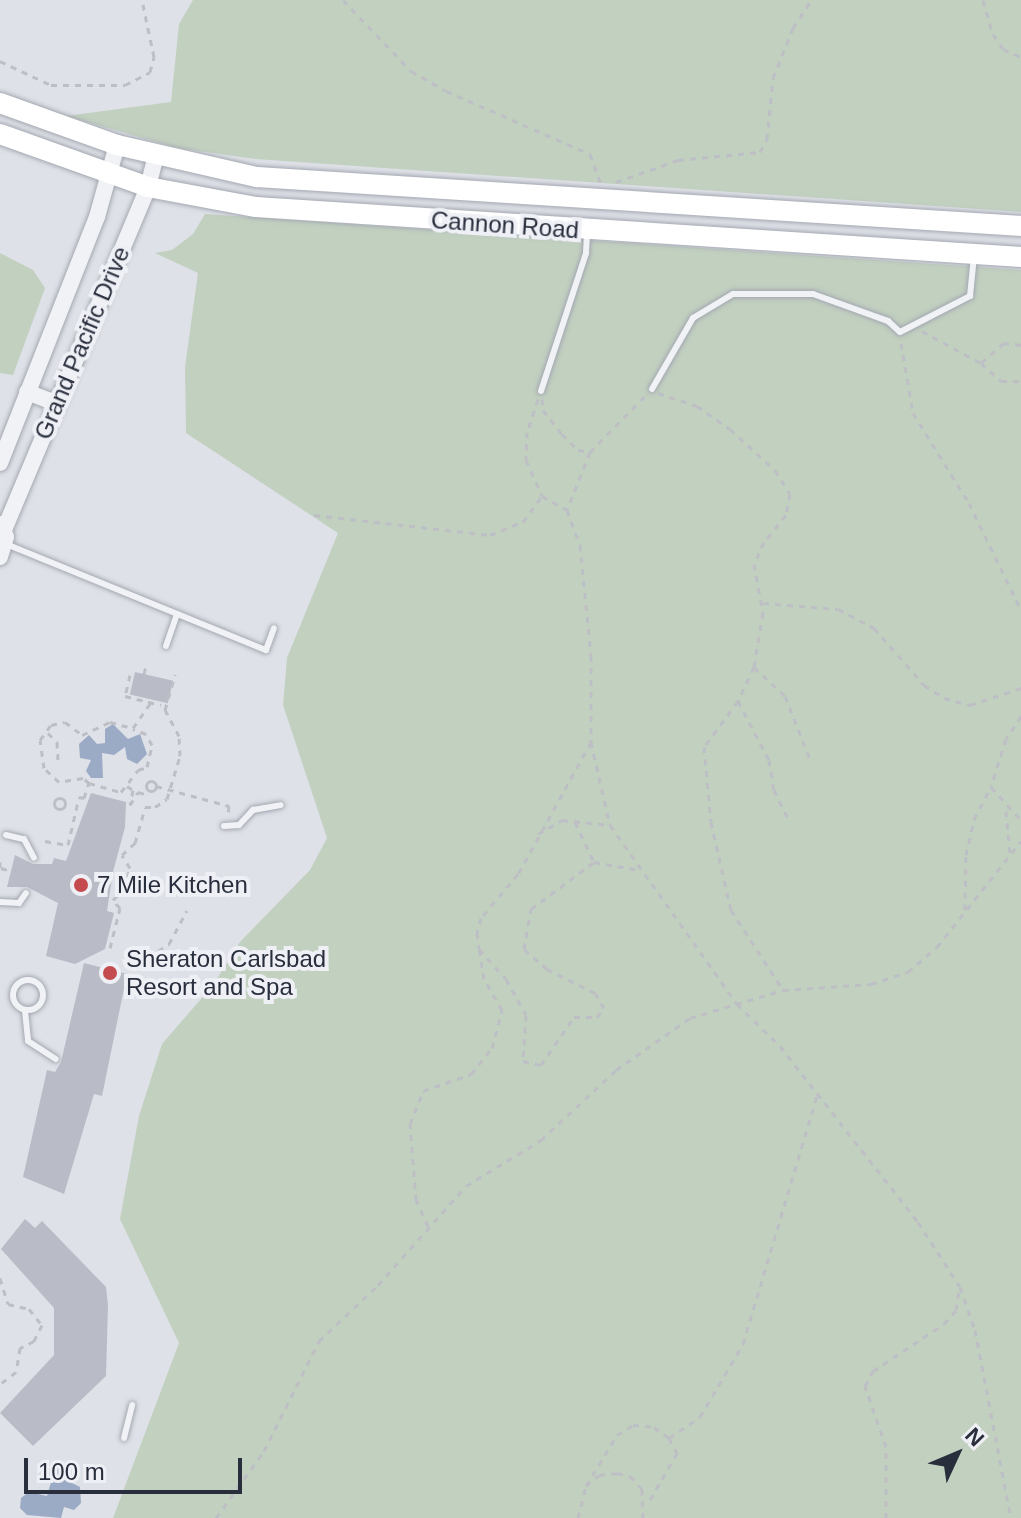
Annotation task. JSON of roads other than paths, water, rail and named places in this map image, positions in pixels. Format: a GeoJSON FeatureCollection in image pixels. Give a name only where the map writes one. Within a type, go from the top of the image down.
{"type":"FeatureCollection","features":[{"type":"Feature","properties":{"kind":"main road","name":"Cannon Road"},"geometry":{"type":"LineString","coordinates":[[0,103],[117,145],[257,177],[1021,226]]}},
{"type":"Feature","properties":{"kind":"main road","name":"Cannon Road"},"geometry":{"type":"LineString","coordinates":[[0,134],[109,176],[148,187],[256,207],[1021,257]]}},
{"type":"Feature","properties":{"kind":"street","name":"Grand Pacific Drive"},"geometry":{"type":"LineString","coordinates":[[0,463],[109,176],[117,145]]}},
{"type":"Feature","properties":{"kind":"street","name":"Grand Pacific Drive"},"geometry":{"type":"LineString","coordinates":[[3,539],[56,403],[148,187],[156,156]]}},
{"type":"Feature","properties":{"kind":"street"},"geometry":{"type":"LineString","coordinates":[[27,392],[56,403]]}},
{"type":"Feature","properties":{"kind":"lane"},"geometry":{"type":"LineString","coordinates":[[541,391],[586,253],[587,231]]}},
{"type":"Feature","properties":{"kind":"lane"},"geometry":{"type":"LineString","coordinates":[[652,389],[693,318],[733,294],[813,294],[888,321],[900,332],[916,327],[970,296],[974,254]]}},
{"type":"Feature","properties":{"kind":"lane"},"geometry":{"type":"LineString","coordinates":[[3,539],[266,650],[274,628]]}},
{"type":"Feature","properties":{"kind":"lane"},"geometry":{"type":"LineString","coordinates":[[166,646],[177,614]]}},
{"type":"Feature","properties":{"kind":"lane"},"geometry":{"type":"LineString","coordinates":[[224,826],[239,825],[258,809],[281,805]]}},
{"type":"Feature","properties":{"kind":"lane"},"geometry":{"type":"LineString","coordinates":[[6,835],[24,839],[34,858]]}},
{"type":"Feature","properties":{"kind":"lane"},"geometry":{"type":"LineString","coordinates":[[0,902],[19,903],[26,893]]}},
{"type":"Feature","properties":{"kind":"lane"},"geometry":{"type":"LineString","coordinates":[[25,1011],[39,1006],[42,997],[36,983],[27,980],[12,992],[25,1011],[28,1041],[56,1059]]}},
{"type":"Feature","properties":{"kind":"lane"},"geometry":{"type":"LineString","coordinates":[[124,1438],[132,1405]]}},
{"type":"Feature","properties":{"kind":"water"},"geometry":{"type":"Polygon","coordinates":[[[113,724],[128,739],[140,734],[147,754],[137,764],[127,759],[125,747],[114,755],[102,753],[103,778],[91,778],[86,771],[91,760],[80,758],[79,744],[89,735],[97,744],[105,743],[105,729],[113,724]]]}},
{"type":"Feature","properties":{"kind":"water"},"geometry":{"type":"Polygon","coordinates":[[[56,1464],[63,1466],[62,1478],[80,1487],[81,1503],[74,1510],[64,1507],[61,1518],[27,1515],[20,1508],[21,1498],[29,1492],[47,1496],[51,1482],[42,1474],[56,1464]]]}},
{"type":"Feature","properties":{"kind":"place","name":"7 Mile Kitchen"},"geometry":{"type":"Point","coordinates":[81,885]}},
{"type":"Feature","properties":{"kind":"place","name":"Sheraton Carlsbad Resort and Spa"},"geometry":{"type":"Point","coordinates":[110,973]}}]}
